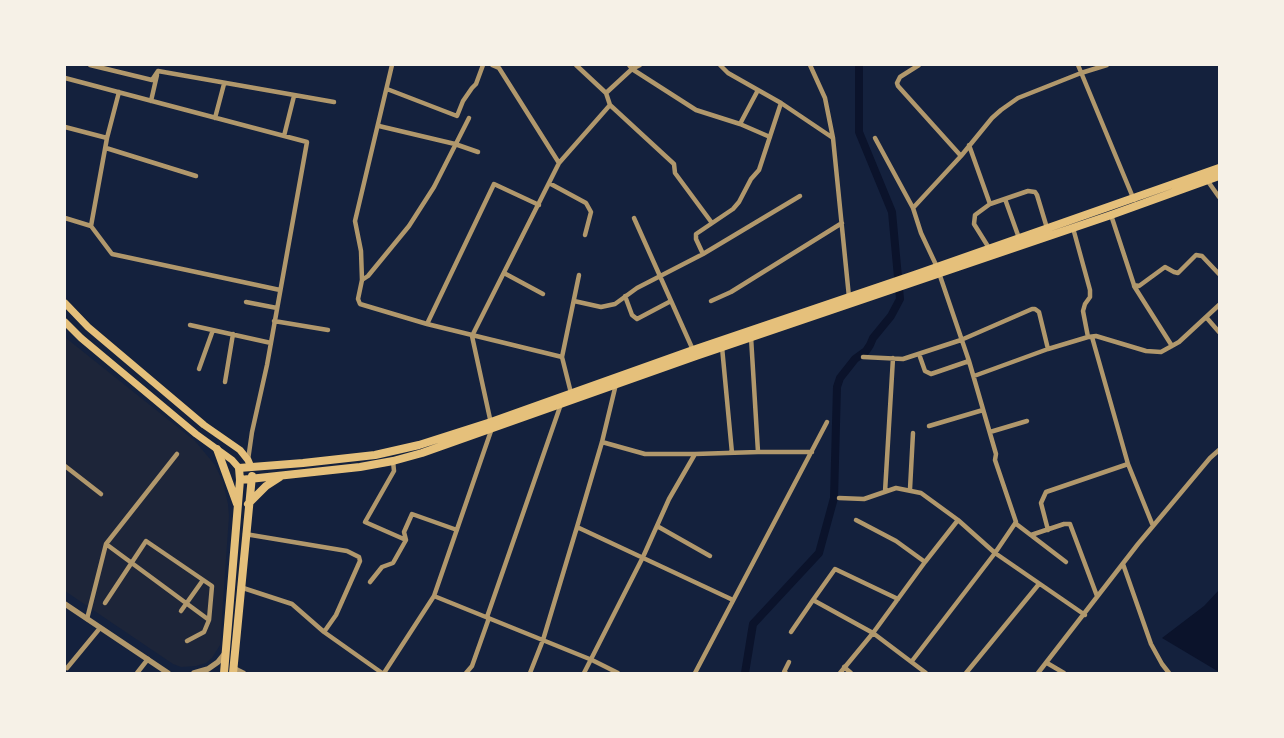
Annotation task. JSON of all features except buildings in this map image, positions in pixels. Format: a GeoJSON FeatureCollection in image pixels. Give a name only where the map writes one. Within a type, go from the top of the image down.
{"type":"FeatureCollection","features":[{"type":"Feature","properties":{"kind":"highway"},"geometry":{"type":"LineString","coordinates":[[224,673],[240,480],[239,468],[250,463],[375,456],[561,404],[751,337],[862,295],[1110,215],[1135,202],[1219,168]]}},
{"type":"Feature","properties":{"kind":"highway"},"geometry":{"type":"LineString","coordinates":[[938,270],[989,248],[1048,228],[1219,176]]}},
{"type":"Feature","properties":{"kind":"highway"},"geometry":{"type":"LineString","coordinates":[[240,480],[360,467],[422,453],[570,394],[849,297],[862,295]]}},
{"type":"Feature","properties":{"kind":"highway"},"geometry":{"type":"LineString","coordinates":[[217,449],[238,506]]}},
{"type":"Feature","properties":{"kind":"highway"},"geometry":{"type":"LineString","coordinates":[[233,670],[245,534],[252,479],[250,463]]}},
{"type":"Feature","properties":{"kind":"highway"},"geometry":{"type":"LineString","coordinates":[[248,504],[266,486],[282,476]]}},
{"type":"Feature","properties":{"kind":"main road"},"geometry":{"type":"LineString","coordinates":[[65,303],[88,327],[204,424],[240,450],[250,463]]}},
{"type":"Feature","properties":{"kind":"main road"},"geometry":{"type":"LineString","coordinates":[[65,322],[88,344],[196,434],[232,460],[239,468]]}},
{"type":"Feature","properties":{"kind":"street"},"geometry":{"type":"LineString","coordinates":[[90,65],[152,80],[158,71]]}},
{"type":"Feature","properties":{"kind":"street"},"geometry":{"type":"LineString","coordinates":[[392,65],[355,221],[362,251],[362,280],[358,299],[360,304],[472,336],[562,357]]}},
{"type":"Feature","properties":{"kind":"street"},"geometry":{"type":"LineString","coordinates":[[387,89],[457,116],[463,102],[476,84],[483,65]]}},
{"type":"Feature","properties":{"kind":"street"},"geometry":{"type":"LineString","coordinates":[[492,65],[499,68],[559,163]]}},
{"type":"Feature","properties":{"kind":"street"},"geometry":{"type":"LineString","coordinates":[[576,65],[606,92],[610,105],[674,164],[675,173],[712,223]]}},
{"type":"Feature","properties":{"kind":"street"},"geometry":{"type":"LineString","coordinates":[[606,92],[630,67],[640,65]]}},
{"type":"Feature","properties":{"kind":"street"},"geometry":{"type":"LineString","coordinates":[[720,65],[728,73],[782,103],[833,138]]}},
{"type":"Feature","properties":{"kind":"street"},"geometry":{"type":"LineString","coordinates":[[810,65],[824,98],[833,138],[849,297]]}},
{"type":"Feature","properties":{"kind":"street"},"geometry":{"type":"LineString","coordinates":[[919,65],[900,77],[897,83],[898,86],[961,156]]}},
{"type":"Feature","properties":{"kind":"street"},"geometry":{"type":"LineString","coordinates":[[1078,65],[1135,202]]}},
{"type":"Feature","properties":{"kind":"street"},"geometry":{"type":"LineString","coordinates":[[913,208],[961,156],[992,118],[1011,103],[1107,65]]}},
{"type":"Feature","properties":{"kind":"street"},"geometry":{"type":"LineString","coordinates":[[630,67],[696,110],[740,124],[770,138]]}},
{"type":"Feature","properties":{"kind":"street"},"geometry":{"type":"LineString","coordinates":[[158,71],[334,102]]}},
{"type":"Feature","properties":{"kind":"street"},"geometry":{"type":"LineString","coordinates":[[151,101],[158,71]]}},
{"type":"Feature","properties":{"kind":"street"},"geometry":{"type":"LineString","coordinates":[[65,78],[307,142],[271,343],[252,432],[250,463]]}},
{"type":"Feature","properties":{"kind":"street"},"geometry":{"type":"LineString","coordinates":[[215,118],[224,84]]}},
{"type":"Feature","properties":{"kind":"street"},"geometry":{"type":"LineString","coordinates":[[740,124],[758,90]]}},
{"type":"Feature","properties":{"kind":"street"},"geometry":{"type":"LineString","coordinates":[[91,226],[107,138],[119,92]]}},
{"type":"Feature","properties":{"kind":"street"},"geometry":{"type":"LineString","coordinates":[[284,136],[294,96]]}},
{"type":"Feature","properties":{"kind":"street"},"geometry":{"type":"LineString","coordinates":[[703,254],[696,239],[696,234],[733,209],[739,202],[751,179],[759,170],[782,103]]}},
{"type":"Feature","properties":{"kind":"street"},"geometry":{"type":"LineString","coordinates":[[240,587],[292,604],[324,632],[383,673],[434,596],[491,425],[472,336],[559,163],[610,105]]}},
{"type":"Feature","properties":{"kind":"street"},"geometry":{"type":"LineString","coordinates":[[362,280],[368,276],[409,226],[434,187],[469,118]]}},
{"type":"Feature","properties":{"kind":"street"},"geometry":{"type":"LineString","coordinates":[[379,126],[455,144],[478,152]]}},
{"type":"Feature","properties":{"kind":"street"},"geometry":{"type":"LineString","coordinates":[[65,127],[107,138]]}},
{"type":"Feature","properties":{"kind":"street"},"geometry":{"type":"LineString","coordinates":[[875,138],[913,208],[921,233],[938,270],[974,376],[996,454],[995,460],[1016,522],[995,554],[912,661]]}},
{"type":"Feature","properties":{"kind":"street"},"geometry":{"type":"LineString","coordinates":[[969,145],[990,204]]}},
{"type":"Feature","properties":{"kind":"street"},"geometry":{"type":"LineString","coordinates":[[106,148],[196,176]]}},
{"type":"Feature","properties":{"kind":"street"},"geometry":{"type":"LineString","coordinates":[[1207,180],[1219,197]]}},
{"type":"Feature","properties":{"kind":"street"},"geometry":{"type":"LineString","coordinates":[[549,183],[586,203],[591,212],[585,235]]}},
{"type":"Feature","properties":{"kind":"street"},"geometry":{"type":"LineString","coordinates":[[427,324],[494,184],[539,205]]}},
{"type":"Feature","properties":{"kind":"street"},"geometry":{"type":"LineString","coordinates":[[989,248],[973,221],[977,212],[990,204],[1028,191],[1035,192],[1048,228]]}},
{"type":"Feature","properties":{"kind":"street"},"geometry":{"type":"LineString","coordinates":[[574,301],[601,307],[609,306],[660,276],[703,254],[800,196]]}},
{"type":"Feature","properties":{"kind":"street"},"geometry":{"type":"LineString","coordinates":[[1005,199],[1019,238]]}},
{"type":"Feature","properties":{"kind":"street"},"geometry":{"type":"LineString","coordinates":[[1110,215],[1134,286],[1172,346]]}},
{"type":"Feature","properties":{"kind":"street"},"geometry":{"type":"LineString","coordinates":[[65,218],[91,226],[112,254],[280,290]]}},
{"type":"Feature","properties":{"kind":"street"},"geometry":{"type":"LineString","coordinates":[[634,218],[693,350]]}},
{"type":"Feature","properties":{"kind":"street"},"geometry":{"type":"LineString","coordinates":[[711,301],[731,292],[842,223]]}},
{"type":"Feature","properties":{"kind":"street"},"geometry":{"type":"LineString","coordinates":[[1073,228],[1090,290],[1090,297],[1083,311],[1128,464],[1153,526]]}},
{"type":"Feature","properties":{"kind":"street"},"geometry":{"type":"LineString","coordinates":[[1134,286],[1139,286],[1165,267],[1178,272],[1196,255],[1202,256],[1219,274]]}},
{"type":"Feature","properties":{"kind":"street"},"geometry":{"type":"LineString","coordinates":[[504,273],[543,294]]}},
{"type":"Feature","properties":{"kind":"street"},"geometry":{"type":"LineString","coordinates":[[570,394],[562,357],[579,275]]}},
{"type":"Feature","properties":{"kind":"street"},"geometry":{"type":"LineString","coordinates":[[625,296],[632,315],[637,319],[671,301]]}},
{"type":"Feature","properties":{"kind":"street"},"geometry":{"type":"LineString","coordinates":[[246,302],[277,308]]}},
{"type":"Feature","properties":{"kind":"street"},"geometry":{"type":"LineString","coordinates":[[974,376],[1048,349],[1090,337],[1101,338],[1155,353],[1161,352],[1172,346],[1219,305]]}},
{"type":"Feature","properties":{"kind":"street"},"geometry":{"type":"LineString","coordinates":[[863,358],[903,359],[961,340],[1032,308],[1038,312],[1048,349]]}},
{"type":"Feature","properties":{"kind":"street"},"geometry":{"type":"LineString","coordinates":[[1206,317],[1219,332]]}},
{"type":"Feature","properties":{"kind":"street"},"geometry":{"type":"LineString","coordinates":[[274,321],[328,330]]}},
{"type":"Feature","properties":{"kind":"street"},"geometry":{"type":"LineString","coordinates":[[190,324],[271,343]]}},
{"type":"Feature","properties":{"kind":"street"},"geometry":{"type":"LineString","coordinates":[[198,370],[213,330]]}},
{"type":"Feature","properties":{"kind":"street"},"geometry":{"type":"LineString","coordinates":[[225,382],[233,334]]}},
{"type":"Feature","properties":{"kind":"street"},"geometry":{"type":"LineString","coordinates":[[751,337],[758,452]]}},
{"type":"Feature","properties":{"kind":"street"},"geometry":{"type":"LineString","coordinates":[[722,347],[732,453]]}},
{"type":"Feature","properties":{"kind":"street"},"geometry":{"type":"LineString","coordinates":[[919,354],[925,371],[931,374],[969,361]]}},
{"type":"Feature","properties":{"kind":"street"},"geometry":{"type":"LineString","coordinates":[[885,492],[893,358]]}},
{"type":"Feature","properties":{"kind":"street"},"geometry":{"type":"LineString","coordinates":[[530,673],[543,640],[578,527],[616,384]]}},
{"type":"Feature","properties":{"kind":"street"},"geometry":{"type":"LineString","coordinates":[[466,673],[472,666],[561,404]]}},
{"type":"Feature","properties":{"kind":"street"},"geometry":{"type":"LineString","coordinates":[[929,426],[984,410]]}},
{"type":"Feature","properties":{"kind":"street"},"geometry":{"type":"LineString","coordinates":[[990,432],[1026,421]]}},
{"type":"Feature","properties":{"kind":"street"},"geometry":{"type":"LineString","coordinates":[[695,673],[827,422]]}},
{"type":"Feature","properties":{"kind":"street"},"geometry":{"type":"LineString","coordinates":[[910,489],[912,433]]}},
{"type":"Feature","properties":{"kind":"street"},"geometry":{"type":"LineString","coordinates":[[602,442],[645,454],[812,452]]}},
{"type":"Feature","properties":{"kind":"street"},"geometry":{"type":"LineString","coordinates":[[1038,673],[1153,526],[1210,458],[1219,450]]}},
{"type":"Feature","properties":{"kind":"street"},"geometry":{"type":"LineString","coordinates":[[87,619],[106,544],[177,454]]}},
{"type":"Feature","properties":{"kind":"street"},"geometry":{"type":"LineString","coordinates":[[584,673],[643,558],[669,500],[695,454]]}},
{"type":"Feature","properties":{"kind":"street"},"geometry":{"type":"LineString","coordinates":[[393,461],[394,471],[365,522],[406,540]]}},
{"type":"Feature","properties":{"kind":"street"},"geometry":{"type":"LineString","coordinates":[[1048,530],[1041,503],[1046,492],[1128,464]]}},
{"type":"Feature","properties":{"kind":"street"},"geometry":{"type":"LineString","coordinates":[[65,466],[101,494]]}},
{"type":"Feature","properties":{"kind":"street"},"geometry":{"type":"LineString","coordinates":[[839,498],[864,499],[896,488],[910,489],[921,493],[958,520],[995,554],[1085,615]]}},
{"type":"Feature","properties":{"kind":"street"},"geometry":{"type":"LineString","coordinates":[[370,582],[382,567],[393,563],[406,540],[404,532],[412,514],[457,530]]}},
{"type":"Feature","properties":{"kind":"street"},"geometry":{"type":"LineString","coordinates":[[856,520],[896,541],[925,562]]}},
{"type":"Feature","properties":{"kind":"street"},"geometry":{"type":"LineString","coordinates":[[840,673],[873,633],[958,520]]}},
{"type":"Feature","properties":{"kind":"street"},"geometry":{"type":"LineString","coordinates":[[1015,523],[1066,562]]}},
{"type":"Feature","properties":{"kind":"street"},"geometry":{"type":"LineString","coordinates":[[1031,535],[1068,523],[1071,525],[1097,596]]}},
{"type":"Feature","properties":{"kind":"street"},"geometry":{"type":"LineString","coordinates":[[657,526],[710,556]]}},
{"type":"Feature","properties":{"kind":"street"},"geometry":{"type":"LineString","coordinates":[[578,527],[733,600]]}},
{"type":"Feature","properties":{"kind":"street"},"geometry":{"type":"LineString","coordinates":[[245,534],[347,551],[359,557],[360,561],[336,614],[324,632]]}},
{"type":"Feature","properties":{"kind":"street"},"geometry":{"type":"LineString","coordinates":[[105,603],[146,541],[212,586],[209,620],[204,632],[187,641]]}},
{"type":"Feature","properties":{"kind":"street"},"geometry":{"type":"LineString","coordinates":[[106,544],[209,620]]}},
{"type":"Feature","properties":{"kind":"street"},"geometry":{"type":"LineString","coordinates":[[1123,564],[1151,644],[1169,673]]}},
{"type":"Feature","properties":{"kind":"street"},"geometry":{"type":"LineString","coordinates":[[791,632],[835,569],[898,598]]}},
{"type":"Feature","properties":{"kind":"street"},"geometry":{"type":"LineString","coordinates":[[181,611],[203,580]]}},
{"type":"Feature","properties":{"kind":"street"},"geometry":{"type":"LineString","coordinates":[[966,673],[1039,584]]}},
{"type":"Feature","properties":{"kind":"street"},"geometry":{"type":"LineString","coordinates":[[434,596],[592,660],[618,673]]}},
{"type":"Feature","properties":{"kind":"street"},"geometry":{"type":"LineString","coordinates":[[812,600],[873,633],[926,673]]}},
{"type":"Feature","properties":{"kind":"street"},"geometry":{"type":"LineString","coordinates":[[65,604],[168,673]]}},
{"type":"Feature","properties":{"kind":"street"},"geometry":{"type":"LineString","coordinates":[[67,668],[100,628]]}},
{"type":"Feature","properties":{"kind":"street"},"geometry":{"type":"LineString","coordinates":[[194,673],[208,669],[218,662],[226,652]]}},
{"type":"Feature","properties":{"kind":"street"},"geometry":{"type":"LineString","coordinates":[[137,673],[148,659]]}},
{"type":"Feature","properties":{"kind":"street"},"geometry":{"type":"LineString","coordinates":[[786,673],[784,672],[789,662]]}},
{"type":"Feature","properties":{"kind":"street"},"geometry":{"type":"LineString","coordinates":[[1046,663],[1064,673]]}},
{"type":"Feature","properties":{"kind":"street"},"geometry":{"type":"LineString","coordinates":[[844,667],[851,673]]}},
{"type":"Feature","properties":{"kind":"street"},"geometry":{"type":"LineString","coordinates":[[233,670],[244,673]]}},
{"type":"Feature","properties":{"kind":"shaded area"},"geometry":{"type":"Polygon","coordinates":[[[66,338],[195,441],[215,465],[223,482],[229,516],[220,645],[212,658],[206,663],[181,667],[173,664],[65,591],[66,338]]]}},
{"type":"Feature","properties":{"kind":"shaded area"},"geometry":{"type":"Polygon","coordinates":[[[1219,590],[1219,672],[1162,638],[1204,606],[1219,590]]]}},
{"type":"Feature","properties":{"kind":"waterway"},"geometry":{"type":"LineString","coordinates":[[745,673],[753,624],[819,553],[834,498],[837,387],[840,378],[855,359],[866,351],[873,338],[891,316],[900,299],[892,212],[859,132],[859,65]]}}]}
